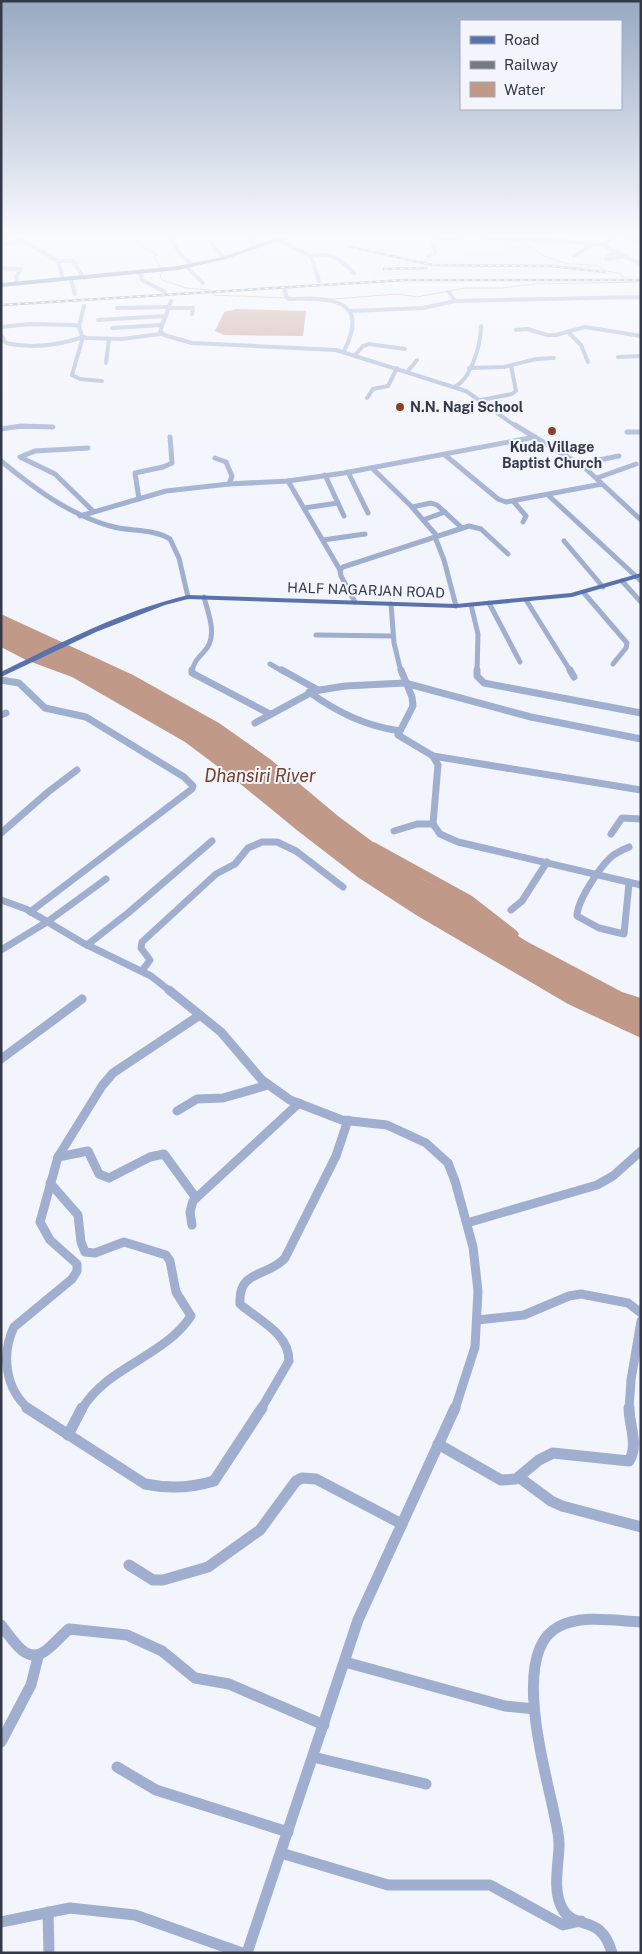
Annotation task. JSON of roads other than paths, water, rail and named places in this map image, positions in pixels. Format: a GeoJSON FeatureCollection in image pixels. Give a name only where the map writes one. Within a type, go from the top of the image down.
{"type":"FeatureCollection","features":[{"type":"Feature","properties":{"kind":"main road","name":"HALF NAGARJAN ROAD"},"geometry":{"type":"LineString","coordinates":[[1,675],[93,630],[163,603],[188,597],[456,606],[584,593],[622,581],[639,578]]}},
{"type":"Feature","properties":{"kind":"street"},"geometry":{"type":"LineString","coordinates":[[80,329],[83,337],[72,375],[75,378],[102,381]]}},
{"type":"Feature","properties":{"kind":"street"},"geometry":{"type":"LineString","coordinates":[[161,334],[162,329]]}},
{"type":"Feature","properties":{"kind":"street"},"geometry":{"type":"LineString","coordinates":[[344,352],[353,329]]}},
{"type":"Feature","properties":{"kind":"street"},"geometry":{"type":"LineString","coordinates":[[454,387],[464,382],[481,341],[481,329]]}},
{"type":"Feature","properties":{"kind":"street"},"geometry":{"type":"LineString","coordinates":[[516,330],[525,329]]}},
{"type":"Feature","properties":{"kind":"street"},"geometry":{"type":"LineString","coordinates":[[528,329],[552,335],[569,333],[579,329]]}},
{"type":"Feature","properties":{"kind":"street"},"geometry":{"type":"LineString","coordinates":[[599,329],[641,336]]}},
{"type":"Feature","properties":{"kind":"street"},"geometry":{"type":"LineString","coordinates":[[569,333],[581,345],[588,362]]}},
{"type":"Feature","properties":{"kind":"street"},"geometry":{"type":"LineString","coordinates":[[1,335],[6,342],[17,345],[62,342],[83,337],[109,339],[161,334],[192,342],[322,348],[355,355],[474,394],[492,410],[579,464],[597,478],[641,520]]}},
{"type":"Feature","properties":{"kind":"street"},"geometry":{"type":"LineString","coordinates":[[106,363],[109,339]]}},
{"type":"Feature","properties":{"kind":"street"},"geometry":{"type":"LineString","coordinates":[[355,355],[368,344],[405,349]]}},
{"type":"Feature","properties":{"kind":"street"},"geometry":{"type":"LineString","coordinates":[[618,357],[641,356]]}},
{"type":"Feature","properties":{"kind":"street"},"geometry":{"type":"LineString","coordinates":[[469,368],[510,366],[536,359],[554,358]]}},
{"type":"Feature","properties":{"kind":"street"},"geometry":{"type":"LineString","coordinates":[[407,372],[417,360]]}},
{"type":"Feature","properties":{"kind":"street"},"geometry":{"type":"LineString","coordinates":[[481,400],[514,392],[516,388],[510,366]]}},
{"type":"Feature","properties":{"kind":"street"},"geometry":{"type":"LineString","coordinates":[[367,398],[372,389],[388,386],[396,368]]}},
{"type":"Feature","properties":{"kind":"street"},"geometry":{"type":"LineString","coordinates":[[1,429],[21,426],[53,427]]}},
{"type":"Feature","properties":{"kind":"street"},"geometry":{"type":"LineString","coordinates":[[627,432],[641,432]]}},
{"type":"Feature","properties":{"kind":"street"},"geometry":{"type":"LineString","coordinates":[[80,516],[180,489],[288,481],[325,476],[445,455],[535,436]]}},
{"type":"Feature","properties":{"kind":"street"},"geometry":{"type":"LineString","coordinates":[[139,499],[135,473],[141,470],[165,467],[172,463],[170,437]]}},
{"type":"Feature","properties":{"kind":"street"},"geometry":{"type":"LineString","coordinates":[[88,448],[35,451],[20,457],[55,474],[93,511]]}},
{"type":"Feature","properties":{"kind":"street"},"geometry":{"type":"LineString","coordinates":[[445,455],[498,499],[514,502],[602,484]]}},
{"type":"Feature","properties":{"kind":"street"},"geometry":{"type":"LineString","coordinates":[[579,464],[619,456]]}},
{"type":"Feature","properties":{"kind":"street"},"geometry":{"type":"LineString","coordinates":[[215,458],[226,462],[232,476],[229,484]]}},
{"type":"Feature","properties":{"kind":"street"},"geometry":{"type":"LineString","coordinates":[[1,462],[50,501],[80,516],[112,527],[160,534],[170,539],[176,550],[188,597]]}},
{"type":"Feature","properties":{"kind":"street"},"geometry":{"type":"LineString","coordinates":[[597,478],[636,464]]}},
{"type":"Feature","properties":{"kind":"street"},"geometry":{"type":"LineString","coordinates":[[372,468],[412,506],[436,537],[456,606]]}},
{"type":"Feature","properties":{"kind":"street"},"geometry":{"type":"LineString","coordinates":[[348,472],[368,513]]}},
{"type":"Feature","properties":{"kind":"street"},"geometry":{"type":"LineString","coordinates":[[325,476],[344,516]]}},
{"type":"Feature","properties":{"kind":"street"},"geometry":{"type":"LineString","coordinates":[[288,481],[340,570],[356,602]]}},
{"type":"Feature","properties":{"kind":"street"},"geometry":{"type":"LineString","coordinates":[[548,495],[639,578]]}},
{"type":"Feature","properties":{"kind":"street"},"geometry":{"type":"LineString","coordinates":[[514,502],[526,516],[523,522]]}},
{"type":"Feature","properties":{"kind":"street"},"geometry":{"type":"LineString","coordinates":[[412,506],[431,503],[437,505],[462,528]]}},
{"type":"Feature","properties":{"kind":"street"},"geometry":{"type":"LineString","coordinates":[[304,508],[338,504]]}},
{"type":"Feature","properties":{"kind":"street"},"geometry":{"type":"LineString","coordinates":[[423,520],[445,512]]}},
{"type":"Feature","properties":{"kind":"street"},"geometry":{"type":"LineString","coordinates":[[340,570],[343,567],[462,528],[474,526],[481,529],[508,554]]}},
{"type":"Feature","properties":{"kind":"street"},"geometry":{"type":"LineString","coordinates":[[322,540],[365,534]]}},
{"type":"Feature","properties":{"kind":"street"},"geometry":{"type":"LineString","coordinates":[[564,541],[603,587]]}},
{"type":"Feature","properties":{"kind":"street"},"geometry":{"type":"LineString","coordinates":[[622,581],[641,602]]}},
{"type":"Feature","properties":{"kind":"street"},"geometry":{"type":"LineString","coordinates":[[584,593],[627,643],[626,648],[613,664]]}},
{"type":"Feature","properties":{"kind":"street"},"geometry":{"type":"LineString","coordinates":[[204,597],[211,627],[211,641],[192,666],[192,673],[270,714]]}},
{"type":"Feature","properties":{"kind":"street"},"geometry":{"type":"LineString","coordinates":[[526,600],[574,677]]}},
{"type":"Feature","properties":{"kind":"street"},"geometry":{"type":"LineString","coordinates":[[489,603],[520,662]]}},
{"type":"Feature","properties":{"kind":"street"},"geometry":{"type":"LineString","coordinates":[[391,604],[393,636],[405,683],[412,697],[412,706],[398,735],[401,738],[433,756],[641,790]]}},
{"type":"Feature","properties":{"kind":"street"},"geometry":{"type":"LineString","coordinates":[[471,605],[478,634],[477,676],[484,683],[641,714]]}},
{"type":"Feature","properties":{"kind":"street"},"geometry":{"type":"LineString","coordinates":[[316,635],[393,636]]}},
{"type":"Feature","properties":{"kind":"street"},"geometry":{"type":"LineString","coordinates":[[270,664],[318,690]]}},
{"type":"Feature","properties":{"kind":"street"},"geometry":{"type":"LineString","coordinates":[[1,680],[19,683],[36,702],[46,708],[86,717],[184,777],[193,786],[192,789],[123,843],[30,912]]}},
{"type":"Feature","properties":{"kind":"street"},"geometry":{"type":"LineString","coordinates":[[255,723],[310,692],[345,686],[405,683],[531,717],[641,739]]}},
{"type":"Feature","properties":{"kind":"street"},"geometry":{"type":"LineString","coordinates":[[310,692],[344,715],[376,728],[400,731]]}},
{"type":"Feature","properties":{"kind":"street"},"geometry":{"type":"LineString","coordinates":[[433,756],[438,765],[433,824],[439,833],[458,842],[641,885]]}},
{"type":"Feature","properties":{"kind":"street"},"geometry":{"type":"LineString","coordinates":[[1,834],[48,792],[77,770]]}},
{"type":"Feature","properties":{"kind":"street"},"geometry":{"type":"LineString","coordinates":[[611,834],[622,818],[641,819]]}},
{"type":"Feature","properties":{"kind":"street"},"geometry":{"type":"LineString","coordinates":[[394,831],[417,824],[433,824]]}},
{"type":"Feature","properties":{"kind":"street"},"geometry":{"type":"LineString","coordinates":[[87,944],[128,913],[212,841]]}},
{"type":"Feature","properties":{"kind":"street"},"geometry":{"type":"LineString","coordinates":[[142,971],[150,960],[141,948],[142,942],[216,874],[238,862],[251,846],[262,842],[276,842],[296,851],[342,887]]}},
{"type":"Feature","properties":{"kind":"street"},"geometry":{"type":"LineString","coordinates":[[629,847],[617,852],[596,874],[576,914],[582,920],[621,934],[625,932],[629,883]]}},
{"type":"Feature","properties":{"kind":"street"},"geometry":{"type":"LineString","coordinates":[[510,910],[522,901],[547,862]]}},
{"type":"Feature","properties":{"kind":"street"},"geometry":{"type":"LineString","coordinates":[[1,950],[47,922],[106,879]]}},
{"type":"Feature","properties":{"kind":"street"},"geometry":{"type":"LineString","coordinates":[[1,900],[30,912],[87,944],[142,971],[222,1032],[268,1085],[299,1103],[326,1114],[348,1120],[387,1125],[426,1143],[448,1163],[467,1223],[477,1279],[475,1347],[454,1412],[358,1620],[247,1953]]}},
{"type":"Feature","properties":{"kind":"street"},"geometry":{"type":"LineString","coordinates":[[1,1059],[82,999]]}},
{"type":"Feature","properties":{"kind":"street"},"geometry":{"type":"LineString","coordinates":[[200,1015],[107,1079],[58,1157],[40,1215],[41,1229],[77,1264],[77,1271],[72,1279],[8,1334],[4,1342],[4,1368],[18,1400],[27,1408],[144,1484],[154,1487],[197,1486],[214,1480],[222,1472],[255,1420],[289,1361],[290,1354],[284,1340],[240,1304],[238,1297],[241,1289],[254,1274],[282,1264],[336,1156],[348,1120]]}},
{"type":"Feature","properties":{"kind":"street"},"geometry":{"type":"LineString","coordinates":[[177,1111],[197,1099],[223,1098],[268,1085]]}},
{"type":"Feature","properties":{"kind":"street"},"geometry":{"type":"LineString","coordinates":[[192,1225],[191,1207],[196,1198],[299,1103]]}},
{"type":"Feature","properties":{"kind":"street"},"geometry":{"type":"LineString","coordinates":[[58,1157],[88,1151],[98,1174],[109,1178],[155,1154],[164,1154],[196,1198]]}},
{"type":"Feature","properties":{"kind":"street"},"geometry":{"type":"LineString","coordinates":[[467,1223],[597,1185],[613,1176],[641,1151]]}},
{"type":"Feature","properties":{"kind":"street"},"geometry":{"type":"LineString","coordinates":[[50,1183],[78,1215],[81,1242],[85,1252],[89,1254],[95,1253],[118,1242],[124,1242],[166,1255],[170,1261],[176,1292],[191,1316],[186,1323],[154,1350],[95,1391],[68,1435]]}},
{"type":"Feature","properties":{"kind":"street"},"geometry":{"type":"LineString","coordinates":[[477,1320],[524,1315],[569,1296],[581,1294],[628,1304],[641,1313]]}},
{"type":"Feature","properties":{"kind":"street"},"geometry":{"type":"LineString","coordinates":[[438,1444],[501,1480],[508,1481],[520,1478],[542,1457],[553,1453],[630,1461],[634,1453],[629,1415],[630,1392],[641,1321]]}},
{"type":"Feature","properties":{"kind":"street"},"geometry":{"type":"LineString","coordinates":[[129,1565],[154,1580],[163,1580],[208,1567],[260,1530],[296,1482],[302,1478],[316,1479],[402,1524]]}},
{"type":"Feature","properties":{"kind":"street"},"geometry":{"type":"LineString","coordinates":[[520,1478],[551,1501],[562,1506],[641,1527]]}},
{"type":"Feature","properties":{"kind":"street"},"geometry":{"type":"LineString","coordinates":[[612,1953],[608,1938],[600,1929],[567,1916],[561,1908],[558,1896],[558,1835],[534,1709],[534,1667],[542,1646],[552,1630],[561,1625],[583,1621],[641,1622]]}},
{"type":"Feature","properties":{"kind":"street"},"geometry":{"type":"LineString","coordinates":[[1,1624],[26,1655],[38,1657]]}},
{"type":"Feature","properties":{"kind":"street"},"geometry":{"type":"LineString","coordinates":[[1,1742],[31,1685],[38,1657],[69,1629],[127,1635],[162,1651],[195,1678],[229,1684],[324,1726]]}},
{"type":"Feature","properties":{"kind":"street"},"geometry":{"type":"LineString","coordinates":[[345,1662],[505,1706],[534,1709]]}},
{"type":"Feature","properties":{"kind":"street"},"geometry":{"type":"LineString","coordinates":[[313,1757],[426,1784]]}},
{"type":"Feature","properties":{"kind":"street"},"geometry":{"type":"LineString","coordinates":[[117,1767],[156,1790],[288,1832]]}},
{"type":"Feature","properties":{"kind":"street"},"geometry":{"type":"LineString","coordinates":[[281,1852],[388,1885],[490,1885],[563,1925],[569,1926],[581,1921]]}},
{"type":"Feature","properties":{"kind":"street"},"geometry":{"type":"LineString","coordinates":[[1,1922],[48,1912],[80,1908],[135,1915],[242,1953]]}},
{"type":"Feature","properties":{"kind":"street"},"geometry":{"type":"LineString","coordinates":[[48,1912],[49,1953]]}},
{"type":"Feature","properties":{"kind":"water"},"geometry":{"type":"Polygon","coordinates":[[[216,329],[304,329],[303,336],[224,335],[215,331],[216,329]]]}},
{"type":"Feature","properties":{"kind":"water","name":"Dhansiri River"},"geometry":{"type":"Polygon","coordinates":[[[1,614],[133,675],[219,723],[270,759],[338,816],[424,880],[468,904],[526,941],[622,992],[641,998],[641,1038],[568,1004],[416,915],[359,878],[185,742],[72,677],[26,660],[1,647],[1,614]]]}},
{"type":"Feature","properties":{"kind":"waterway","name":"Dhansiri River"},"geometry":{"type":"LineString","coordinates":[[374,846],[467,899],[512,934]]}},
{"type":"Feature","properties":{"kind":"place","name":"N.N. Nagi School"},"geometry":{"type":"Point","coordinates":[400,407]}},
{"type":"Feature","properties":{"kind":"place","name":"Kuda Village Baptist Church"},"geometry":{"type":"Point","coordinates":[552,431]}}]}
